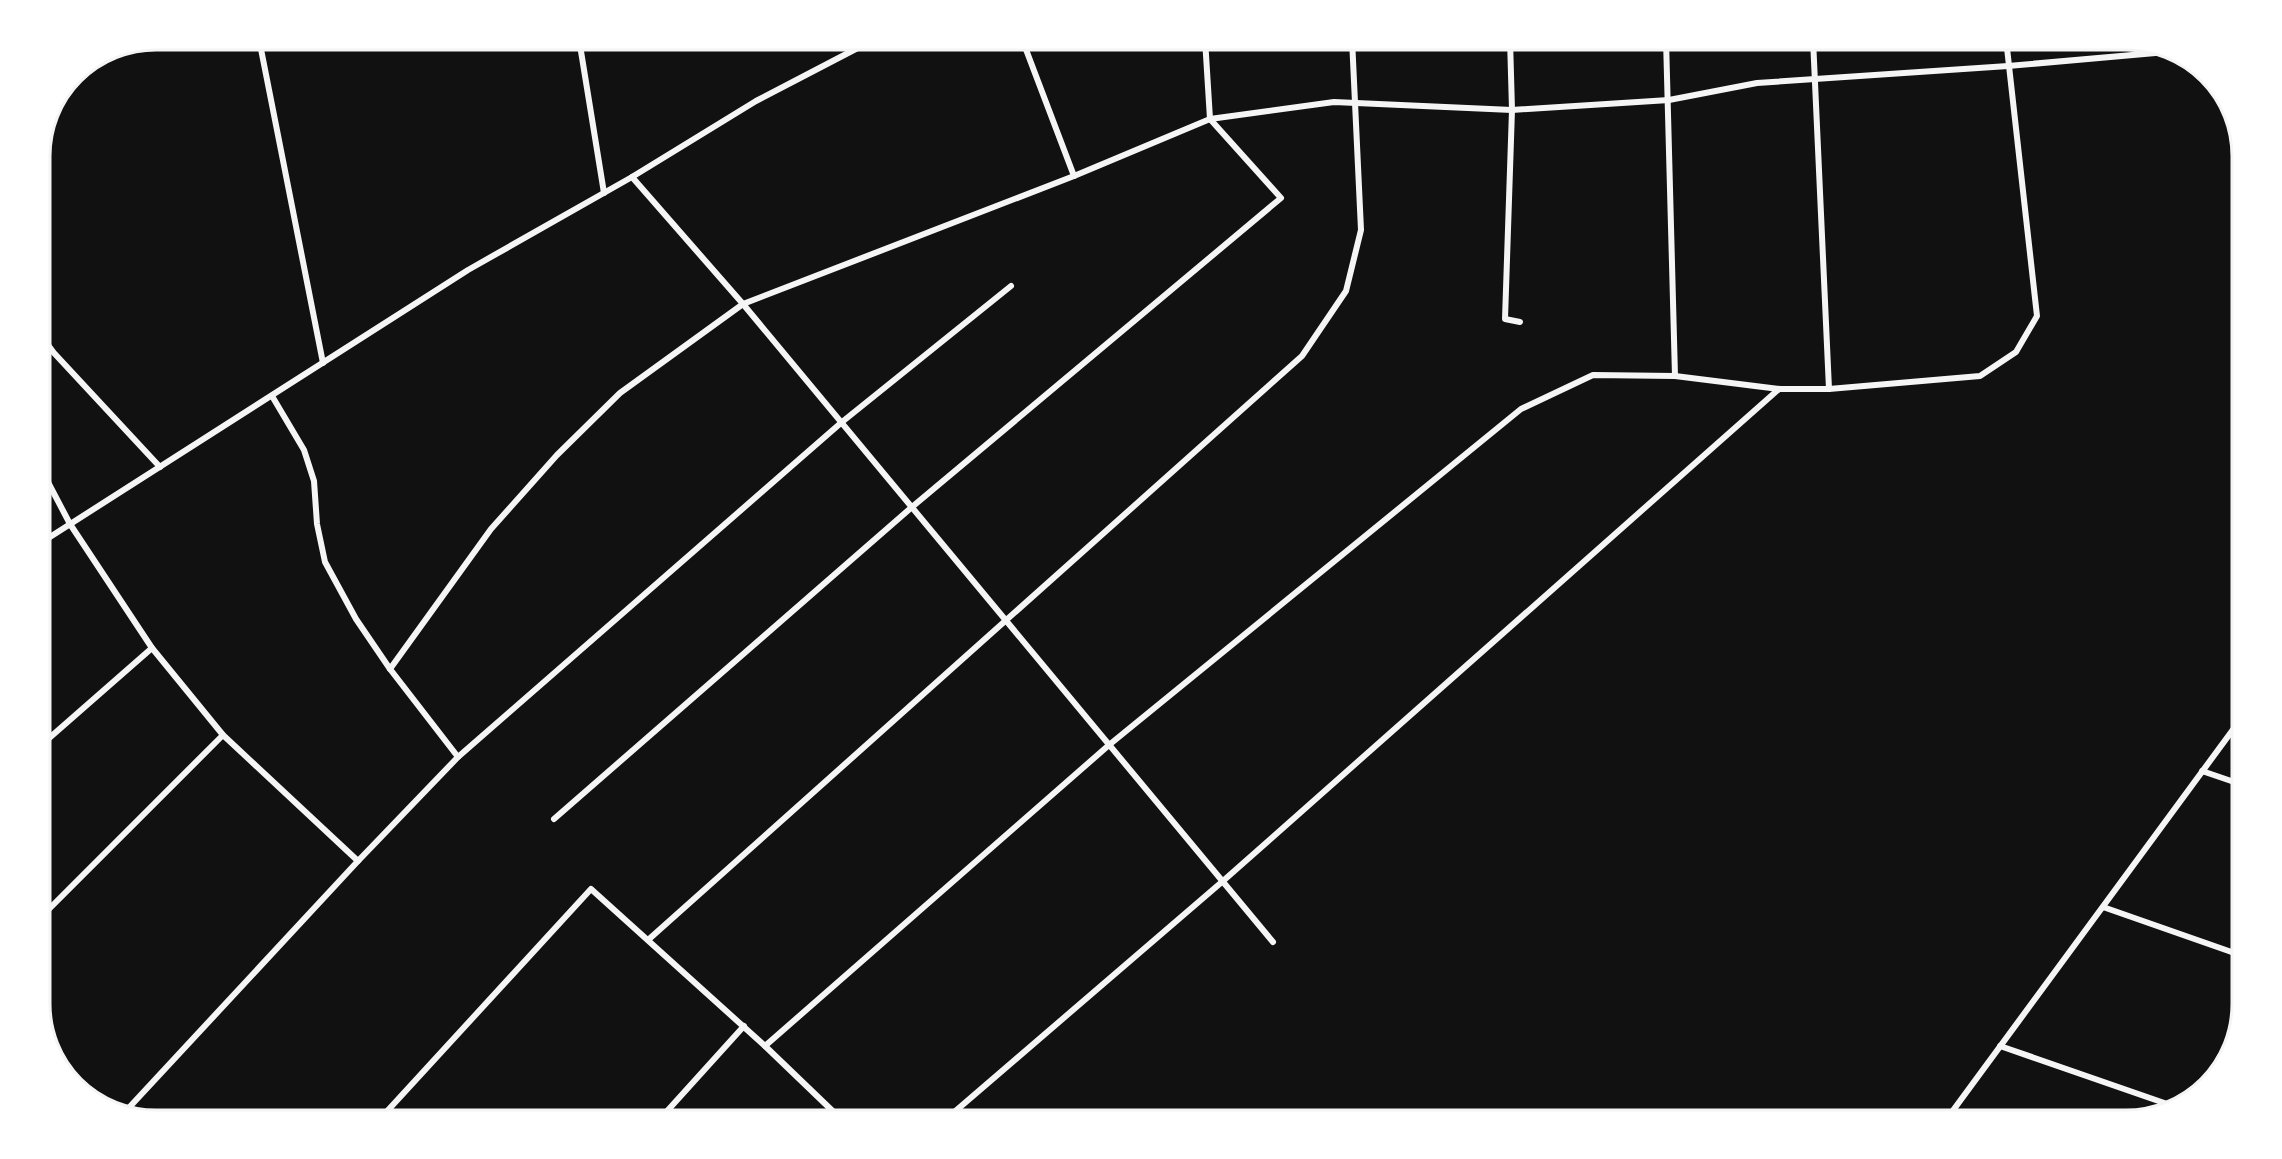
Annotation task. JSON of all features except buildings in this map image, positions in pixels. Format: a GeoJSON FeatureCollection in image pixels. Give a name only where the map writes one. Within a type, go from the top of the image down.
{"type":"FeatureCollection","features":[{"type":"Feature","properties":{"kind":"street"},"geometry":{"type":"LineString","coordinates":[[262,50],[323,363]]}},
{"type":"Feature","properties":{"kind":"street"},"geometry":{"type":"LineString","coordinates":[[581,50],[604,193]]}},
{"type":"Feature","properties":{"kind":"street"},"geometry":{"type":"LineString","coordinates":[[50,537],[468,270],[633,177],[756,101],[854,50]]}},
{"type":"Feature","properties":{"kind":"street"},"geometry":{"type":"LineString","coordinates":[[1026,50],[1074,176]]}},
{"type":"Feature","properties":{"kind":"street"},"geometry":{"type":"LineString","coordinates":[[554,819],[912,507],[1281,198],[1210,119],[1206,50]]}},
{"type":"Feature","properties":{"kind":"street"},"geometry":{"type":"LineString","coordinates":[[648,940],[1302,356],[1346,291],[1361,230],[1352,50]]}},
{"type":"Feature","properties":{"kind":"street"},"geometry":{"type":"LineString","coordinates":[[1510,50],[1512,110],[1504,319],[1520,322]]}},
{"type":"Feature","properties":{"kind":"street"},"geometry":{"type":"LineString","coordinates":[[1667,50],[1675,376]]}},
{"type":"Feature","properties":{"kind":"street"},"geometry":{"type":"LineString","coordinates":[[1813,50],[1829,390]]}},
{"type":"Feature","properties":{"kind":"street"},"geometry":{"type":"LineString","coordinates":[[765,1046],[1109,745],[1521,409],[1593,375],[1675,376],[1779,389],[1829,390],[1980,376],[2016,352],[2037,316],[2007,50]]}},
{"type":"Feature","properties":{"kind":"street"},"geometry":{"type":"LineString","coordinates":[[390,669],[491,529],[557,455],[620,393],[743,304],[1074,176],[1210,119],[1334,102],[1512,110],[1669,100],[1756,83],[2008,66],[2154,53]]}},
{"type":"Feature","properties":{"kind":"street"},"geometry":{"type":"LineString","coordinates":[[633,177],[842,422],[1273,942]]}},
{"type":"Feature","properties":{"kind":"street"},"geometry":{"type":"LineString","coordinates":[[130,1106],[458,757],[842,422],[1011,286]]}},
{"type":"Feature","properties":{"kind":"street"},"geometry":{"type":"LineString","coordinates":[[50,348],[160,467]]}},
{"type":"Feature","properties":{"kind":"street"},"geometry":{"type":"LineString","coordinates":[[957,1110],[1223,881],[1779,389]]}},
{"type":"Feature","properties":{"kind":"street"},"geometry":{"type":"LineString","coordinates":[[272,396],[304,450],[314,481],[317,524],[325,562],[356,619],[390,669],[458,757]]}},
{"type":"Feature","properties":{"kind":"street"},"geometry":{"type":"LineString","coordinates":[[50,486],[70,524],[152,648],[223,735],[358,861]]}},
{"type":"Feature","properties":{"kind":"street"},"geometry":{"type":"LineString","coordinates":[[50,737],[152,648]]}},
{"type":"Feature","properties":{"kind":"street"},"geometry":{"type":"LineString","coordinates":[[1953,1110],[2232,731]]}},
{"type":"Feature","properties":{"kind":"street"},"geometry":{"type":"LineString","coordinates":[[50,908],[223,735]]}},
{"type":"Feature","properties":{"kind":"street"},"geometry":{"type":"LineString","coordinates":[[2202,771],[2232,781]]}},
{"type":"Feature","properties":{"kind":"street"},"geometry":{"type":"LineString","coordinates":[[388,1110],[591,889],[744,1026],[832,1110]]}},
{"type":"Feature","properties":{"kind":"street"},"geometry":{"type":"LineString","coordinates":[[2103,907],[2232,953]]}},
{"type":"Feature","properties":{"kind":"street"},"geometry":{"type":"LineString","coordinates":[[667,1110],[744,1026]]}},
{"type":"Feature","properties":{"kind":"street"},"geometry":{"type":"LineString","coordinates":[[2000,1046],[2163,1102]]}}]}
